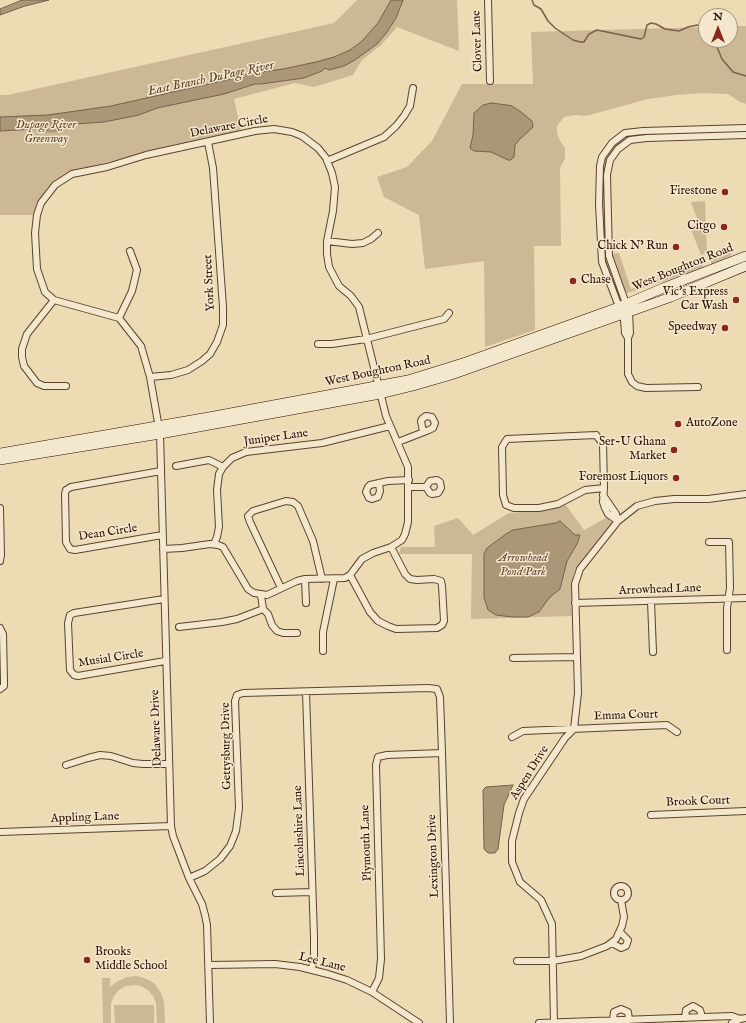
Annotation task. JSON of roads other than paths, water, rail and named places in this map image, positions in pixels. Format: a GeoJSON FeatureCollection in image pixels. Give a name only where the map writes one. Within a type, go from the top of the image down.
{"type":"FeatureCollection","features":[{"type":"Feature","properties":{"kind":"main road","name":"West Boughton Road"},"geometry":{"type":"LineString","coordinates":[[624,309],[670,285],[746,256]]}},
{"type":"Feature","properties":{"kind":"main road","name":"West Boughton Road"},"geometry":{"type":"LineString","coordinates":[[0,460],[380,390],[624,309],[697,287],[746,266]]}},
{"type":"Feature","properties":{"kind":"main road","name":"West Boughton Road"},"geometry":{"type":"LineString","coordinates":[[0,453],[159,430]]}},
{"type":"Feature","properties":{"kind":"street","name":"Clover Lane"},"geometry":{"type":"LineString","coordinates":[[488,0],[490,80]]}},
{"type":"Feature","properties":{"kind":"street"},"geometry":{"type":"LineString","coordinates":[[326,161],[384,137],[396,126],[410,106],[412,88]]}},
{"type":"Feature","properties":{"kind":"street"},"geometry":{"type":"LineString","coordinates":[[624,309],[602,262],[599,175],[602,157],[612,143],[625,133],[643,131],[746,128]]}},
{"type":"Feature","properties":{"kind":"street","name":"Delaware Circle"},"geometry":{"type":"LineString","coordinates":[[54,300],[45,292],[36,263],[35,233],[37,215],[41,203],[51,189],[60,181],[72,174],[255,131],[274,129],[292,132],[302,136],[318,148],[332,173],[335,187],[333,211],[327,241],[329,267],[339,286],[351,296],[359,307],[366,339],[390,426],[408,466],[409,483],[407,530],[402,540],[391,548]]}},
{"type":"Feature","properties":{"kind":"street"},"geometry":{"type":"LineString","coordinates":[[698,387],[646,388],[637,386],[632,382],[628,374],[628,338],[625,333],[624,309],[609,256],[607,175],[610,160],[618,149],[630,140],[647,138],[746,135]]}},
{"type":"Feature","properties":{"kind":"street","name":"York Street"},"geometry":{"type":"LineString","coordinates":[[150,377],[171,375],[188,370],[202,361],[210,354],[217,342],[223,325],[215,184],[208,142]]}},
{"type":"Feature","properties":{"kind":"street"},"geometry":{"type":"LineString","coordinates":[[327,241],[352,244],[363,243],[372,239],[378,233]]}},
{"type":"Feature","properties":{"kind":"street"},"geometry":{"type":"LineString","coordinates":[[119,318],[132,291],[137,270],[130,251]]}},
{"type":"Feature","properties":{"kind":"street"},"geometry":{"type":"LineString","coordinates":[[66,386],[44,386],[37,383],[24,366],[22,357],[22,349],[27,334],[54,300],[119,318],[141,346],[150,377],[159,430]]}},
{"type":"Feature","properties":{"kind":"street"},"geometry":{"type":"LineString","coordinates":[[318,344],[332,344],[366,339],[444,319],[450,313]]}},
{"type":"Feature","properties":{"kind":"street","name":"Juniper Lane"},"geometry":{"type":"LineString","coordinates":[[223,467],[232,458],[246,452],[322,443],[390,426]]}},
{"type":"Feature","properties":{"kind":"street","name":"Delaware Drive"},"geometry":{"type":"LineString","coordinates":[[159,430],[171,826],[173,836],[189,878],[202,904],[207,925],[210,1023]]}},
{"type":"Feature","properties":{"kind":"street"},"geometry":{"type":"LineString","coordinates":[[398,442],[423,432]]}},
{"type":"Feature","properties":{"kind":"street"},"geometry":{"type":"LineString","coordinates":[[604,488],[585,490],[558,504],[539,508],[514,508],[506,505],[503,495],[502,447],[507,438],[596,435],[603,444],[604,488],[603,495],[616,514],[618,522]]}},
{"type":"Feature","properties":{"kind":"street"},"geometry":{"type":"LineString","coordinates":[[176,466],[209,460],[223,467],[219,474],[217,490],[219,527],[214,544]]}},
{"type":"Feature","properties":{"kind":"street","name":"Dean Circle"},"geometry":{"type":"LineString","coordinates":[[161,471],[71,487],[66,490],[65,494],[66,542],[70,549],[75,550],[162,535]]}},
{"type":"Feature","properties":{"kind":"street"},"geometry":{"type":"LineString","coordinates":[[379,484],[388,481],[409,483],[426,487]]}},
{"type":"Feature","properties":{"kind":"street"},"geometry":{"type":"LineString","coordinates":[[574,729],[578,694],[575,584],[580,569],[618,522],[637,506],[655,501],[674,499],[708,499],[746,494]]}},
{"type":"Feature","properties":{"kind":"street"},"geometry":{"type":"LineString","coordinates":[[281,588],[248,516],[253,511],[286,501],[293,502],[298,506],[313,541],[322,579]]}},
{"type":"Feature","properties":{"kind":"street"},"geometry":{"type":"LineString","coordinates":[[0,508],[0,561]]}},
{"type":"Feature","properties":{"kind":"street"},"geometry":{"type":"LineString","coordinates":[[708,542],[729,542],[730,588],[727,608],[727,650]]}},
{"type":"Feature","properties":{"kind":"street"},"geometry":{"type":"LineString","coordinates":[[163,549],[214,544],[223,547],[248,589],[254,593],[267,595],[289,584],[305,580],[345,578],[350,575],[366,556],[391,548],[405,574],[410,578],[417,580],[434,579],[441,581],[444,620],[442,625],[438,628],[396,629],[378,621],[370,612],[350,575]]}},
{"type":"Feature","properties":{"kind":"street"},"geometry":{"type":"LineString","coordinates":[[324,651],[323,632],[334,579]]}},
{"type":"Feature","properties":{"kind":"street"},"geometry":{"type":"LineString","coordinates":[[305,580],[306,603]]}},
{"type":"Feature","properties":{"kind":"street"},"geometry":{"type":"LineString","coordinates":[[261,595],[263,609],[268,614],[272,625],[277,631],[283,633],[297,633]]}},
{"type":"Feature","properties":{"kind":"street","name":"Musial Circle"},"geometry":{"type":"LineString","coordinates":[[164,598],[70,615],[68,623],[70,672],[74,675],[78,676],[166,662]]}},
{"type":"Feature","properties":{"kind":"street","name":"Arrowhead Lane"},"geometry":{"type":"LineString","coordinates":[[575,603],[746,598]]}},
{"type":"Feature","properties":{"kind":"street"},"geometry":{"type":"LineString","coordinates":[[651,601],[653,652]]}},
{"type":"Feature","properties":{"kind":"street"},"geometry":{"type":"LineString","coordinates":[[179,627],[237,619],[263,609]]}},
{"type":"Feature","properties":{"kind":"street"},"geometry":{"type":"LineString","coordinates":[[0,628],[3,634],[4,686],[0,689]]}},
{"type":"Feature","properties":{"kind":"street"},"geometry":{"type":"LineString","coordinates":[[513,658],[577,657]]}},
{"type":"Feature","properties":{"kind":"street","name":"Gettysburg Drive"},"geometry":{"type":"LineString","coordinates":[[189,878],[205,871],[220,859],[230,846],[236,831],[239,808],[235,700],[237,695],[243,693],[437,689]]}},
{"type":"Feature","properties":{"kind":"street","name":"Lexington Drive"},"geometry":{"type":"LineString","coordinates":[[437,689],[440,696],[450,1023]]}},
{"type":"Feature","properties":{"kind":"street","name":"Lincolnshire Lane"},"geometry":{"type":"LineString","coordinates":[[306,692],[314,947],[312,969]]}},
{"type":"Feature","properties":{"kind":"street","name":"Emma Court"},"geometry":{"type":"LineString","coordinates":[[512,737],[523,731],[667,725],[677,732]]}},
{"type":"Feature","properties":{"kind":"street","name":"Aspen Drive"},"geometry":{"type":"LineString","coordinates":[[554,1023],[552,924],[541,900],[520,882],[512,862],[512,841],[517,818],[524,799],[565,738],[574,729]]}},
{"type":"Feature","properties":{"kind":"street","name":"Plymouth Lane"},"geometry":{"type":"LineString","coordinates":[[372,992],[379,978],[381,959],[376,765],[378,756],[387,754],[442,753]]}},
{"type":"Feature","properties":{"kind":"street"},"geometry":{"type":"LineString","coordinates":[[66,765],[100,755],[111,756],[138,764],[169,764]]}},
{"type":"Feature","properties":{"kind":"street","name":"Brook Court"},"geometry":{"type":"LineString","coordinates":[[651,815],[746,811]]}},
{"type":"Feature","properties":{"kind":"street","name":"Appling Lane"},"geometry":{"type":"LineString","coordinates":[[0,832],[171,826]]}},
{"type":"Feature","properties":{"kind":"street"},"geometry":{"type":"LineString","coordinates":[[276,893],[312,892]]}},
{"type":"Feature","properties":{"kind":"street"},"geometry":{"type":"LineString","coordinates":[[517,961],[553,961],[581,956],[608,946],[620,932],[624,917],[621,900]]}},
{"type":"Feature","properties":{"kind":"street"},"geometry":{"type":"LineString","coordinates":[[612,943],[620,948],[626,946],[628,940],[620,932]]}},
{"type":"Feature","properties":{"kind":"street","name":"Lee Lane"},"geometry":{"type":"LineString","coordinates":[[209,965],[266,964],[288,965],[312,969],[338,977],[372,992],[419,1023]]}},
{"type":"Feature","properties":{"kind":"street"},"geometry":{"type":"LineString","coordinates":[[685,1018],[686,1010],[693,1006],[700,1010],[702,1017]]}},
{"type":"Feature","properties":{"kind":"street"},"geometry":{"type":"LineString","coordinates":[[613,1020],[614,1012],[621,1008],[628,1012],[629,1020]]}},
{"type":"Feature","properties":{"kind":"street"},"geometry":{"type":"LineString","coordinates":[[539,1023],[732,1016],[742,1020]]}},
{"type":"Feature","properties":{"kind":"street"},"geometry":{"type":"LineString","coordinates":[[732,1023],[742,1020]]}},
{"type":"Feature","properties":{"kind":"waterway"},"geometry":{"type":"LineString","coordinates":[[532,0],[534,5],[541,9],[548,21],[555,28],[573,40],[580,42],[584,42],[589,34],[597,30],[641,39],[644,37],[647,25],[651,23],[665,29],[679,31],[688,27],[698,25]]}},
{"type":"Feature","properties":{"kind":"waterway"},"geometry":{"type":"LineString","coordinates":[[717,48],[722,59],[733,72],[746,76]]}},
{"type":"Feature","properties":{"kind":"waterway","name":"East Branch DuPage River"},"geometry":{"type":"LineString","coordinates":[[44,128],[55,128],[72,123]]}},
{"type":"Feature","properties":{"kind":"place","name":"Firestone"},"geometry":{"type":"Point","coordinates":[725,192]}},
{"type":"Feature","properties":{"kind":"place","name":"Citgo"},"geometry":{"type":"Point","coordinates":[724,227]}},
{"type":"Feature","properties":{"kind":"place","name":"Chick N’ Run"},"geometry":{"type":"Point","coordinates":[676,247]}},
{"type":"Feature","properties":{"kind":"place","name":"Chase"},"geometry":{"type":"Point","coordinates":[573,281]}},
{"type":"Feature","properties":{"kind":"place","name":"Vic's Express Car Wash"},"geometry":{"type":"Point","coordinates":[736,300]}},
{"type":"Feature","properties":{"kind":"place","name":"Speedway"},"geometry":{"type":"Point","coordinates":[725,328]}},
{"type":"Feature","properties":{"kind":"place","name":"AutoZone"},"geometry":{"type":"Point","coordinates":[678,424]}},
{"type":"Feature","properties":{"kind":"place","name":"Ser-U Ghana Market"},"geometry":{"type":"Point","coordinates":[674,450]}},
{"type":"Feature","properties":{"kind":"place","name":"Foremost Liquors"},"geometry":{"type":"Point","coordinates":[676,478]}},
{"type":"Feature","properties":{"kind":"place","name":"Brooks Middle School"},"geometry":{"type":"Point","coordinates":[87,960]}},
{"type":"Feature","properties":{"kind":"park label","name":"Dupage River Greenway"},"geometry":{"type":"Point","coordinates":[46,133]}},
{"type":"Feature","properties":{"kind":"park label","name":"Arrowhead Pond Park"},"geometry":{"type":"Point","coordinates":[523,566]}}]}
